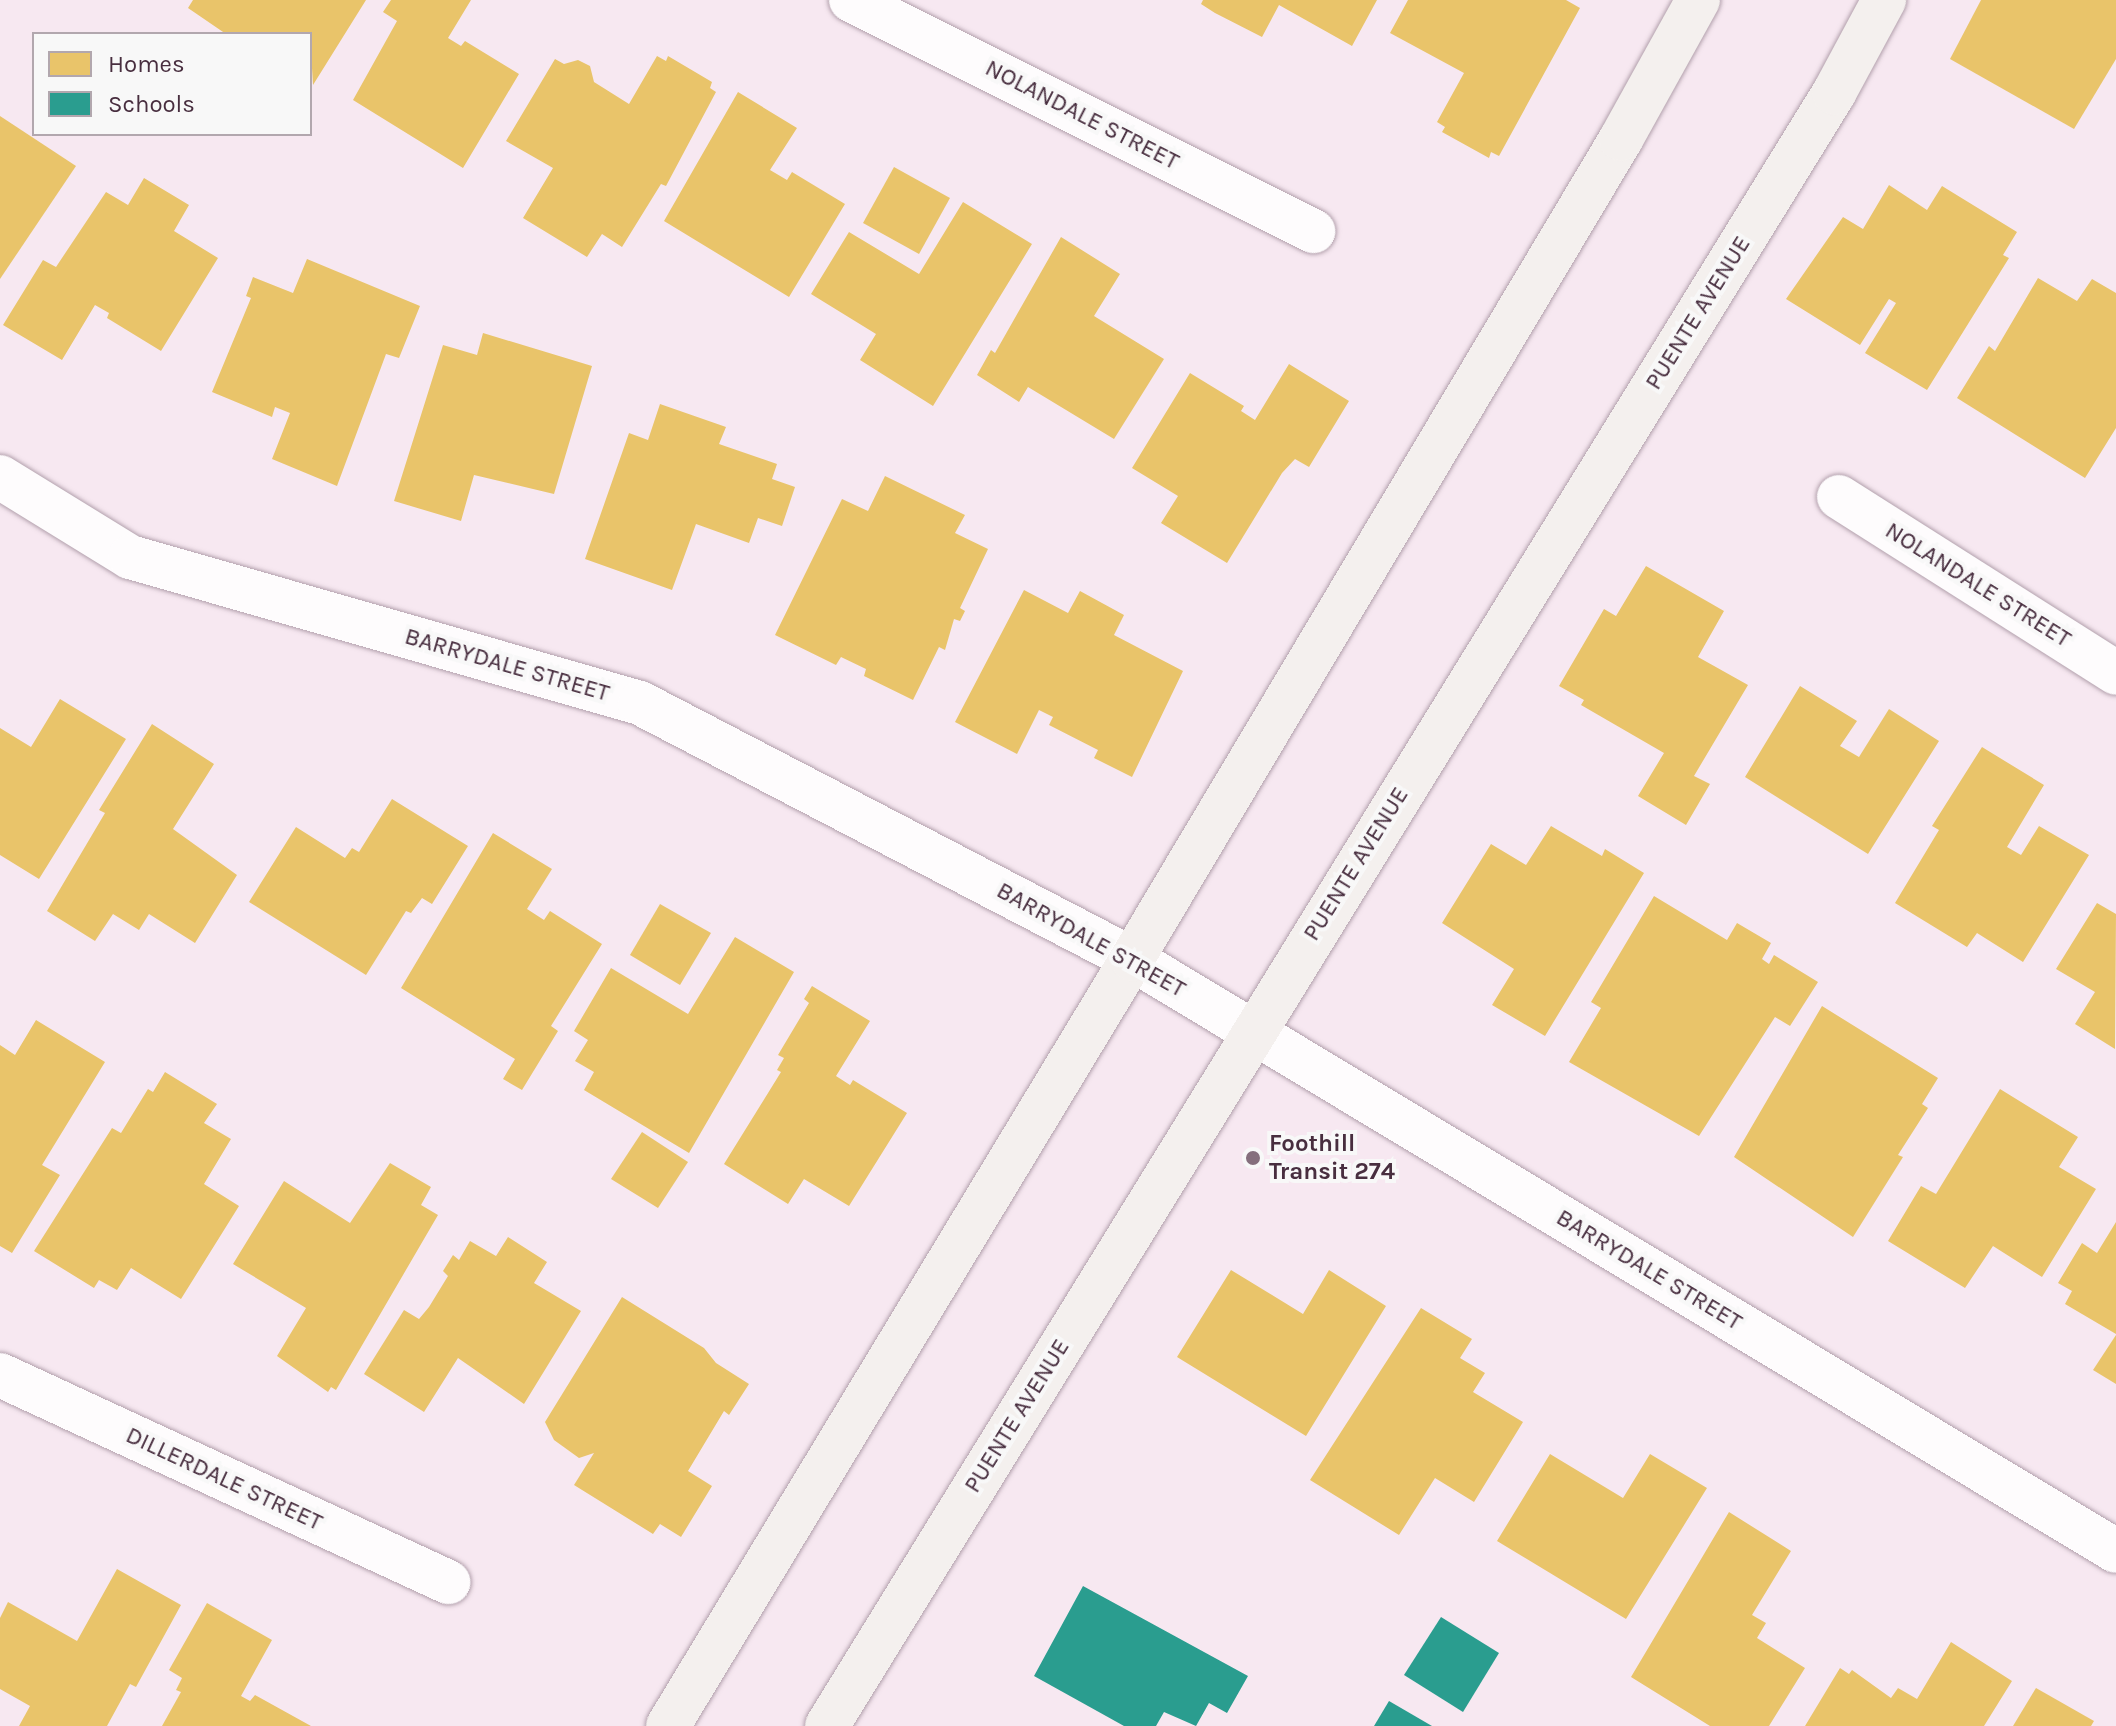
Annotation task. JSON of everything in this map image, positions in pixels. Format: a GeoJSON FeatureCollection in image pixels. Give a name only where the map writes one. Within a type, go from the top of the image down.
{"type":"FeatureCollection","features":[{"type":"Feature","properties":{"kind":"main road"},"geometry":{"type":"LineString","coordinates":[[668,1726],[1132,959],[1613,153],[1698,0]]}},
{"type":"Feature","properties":{"kind":"main road","name":"PUENTE AVENUE"},"geometry":{"type":"LineString","coordinates":[[827,1726],[1252,1032],[1834,93],[1884,0]]}},
{"type":"Feature","properties":{"kind":"street","name":"NOLANDALE STREET"},"geometry":{"type":"LineString","coordinates":[[851,0],[1313,231]]}},
{"type":"Feature","properties":{"kind":"street","name":"BARRYDALE STREET"},"geometry":{"type":"LineString","coordinates":[[0,477],[130,557],[640,703],[1132,959],[2116,1551]]}},
{"type":"Feature","properties":{"kind":"street","name":"NOLANDALE STREET"},"geometry":{"type":"LineString","coordinates":[[1839,497],[2116,673]]}},
{"type":"Feature","properties":{"kind":"street","name":"DILLERDALE STREET"},"geometry":{"type":"LineString","coordinates":[[0,1375],[448,1582]]}},
{"type":"Feature","properties":{"kind":"building: Homes"},"geometry":{"type":"Polygon","coordinates":[[[193,0],[366,0],[313,85],[312,32],[223,32],[188,8],[193,0]]]}},
{"type":"Feature","properties":{"kind":"building: Homes"},"geometry":{"type":"Polygon","coordinates":[[[391,0],[471,0],[448,38],[461,46],[465,41],[519,74],[463,168],[353,100],[397,21],[383,12],[391,0]]]}},
{"type":"Feature","properties":{"kind":"building: Homes"},"geometry":{"type":"Polygon","coordinates":[[[1203,0],[1377,0],[1352,46],[1279,5],[1262,37],[1215,13],[1201,4],[1203,0]]]}},
{"type":"Feature","properties":{"kind":"building: Homes"},"geometry":{"type":"Polygon","coordinates":[[[1408,0],[1566,0],[1580,8],[1499,156],[1491,152],[1489,158],[1442,132],[1445,127],[1437,122],[1464,73],[1390,33],[1408,0]]]}},
{"type":"Feature","properties":{"kind":"building: Homes"},"geometry":{"type":"Polygon","coordinates":[[[1981,0],[2116,0],[2116,59],[2074,129],[1950,59],[1981,0]]]}},
{"type":"Feature","properties":{"kind":"building: Homes"},"geometry":{"type":"Polygon","coordinates":[[[657,56],[666,61],[668,56],[712,82],[710,88],[716,92],[666,186],[661,184],[622,247],[602,234],[587,257],[523,218],[553,168],[506,141],[555,59],[564,64],[578,60],[590,66],[594,82],[629,104],[657,56]]]}},
{"type":"Feature","properties":{"kind":"building: Homes"},"geometry":{"type":"Polygon","coordinates":[[[738,92],[797,128],[770,170],[787,180],[792,172],[845,204],[789,297],[664,221],[738,92]]]}},
{"type":"Feature","properties":{"kind":"building: Homes"},"geometry":{"type":"Polygon","coordinates":[[[0,116],[76,166],[0,279],[0,116]]]}},
{"type":"Feature","properties":{"kind":"building: Homes"},"geometry":{"type":"Polygon","coordinates":[[[894,167],[950,198],[919,254],[863,223],[894,167]]]}},
{"type":"Feature","properties":{"kind":"building: Homes"},"geometry":{"type":"Polygon","coordinates":[[[144,178],[189,205],[174,231],[218,258],[161,351],[107,318],[109,313],[95,305],[62,360],[3,325],[43,260],[56,267],[106,192],[128,205],[144,178]]]}},
{"type":"Feature","properties":{"kind":"building: Homes"},"geometry":{"type":"Polygon","coordinates":[[[1889,185],[1927,210],[1942,186],[2017,232],[2003,255],[2009,258],[1927,390],[1865,353],[1896,303],[1889,299],[1860,345],[1786,299],[1843,217],[1863,229],[1889,185]]]}},
{"type":"Feature","properties":{"kind":"building: Homes"},"geometry":{"type":"Polygon","coordinates":[[[963,202],[1032,244],[933,406],[860,360],[876,334],[811,294],[849,232],[919,274],[963,202]]]}},
{"type":"Feature","properties":{"kind":"building: Homes"},"geometry":{"type":"Polygon","coordinates":[[[1061,237],[1120,274],[1094,316],[1164,359],[1114,439],[1028,387],[1019,402],[977,375],[991,350],[995,353],[1061,237]]]}},
{"type":"Feature","properties":{"kind":"building: Homes"},"geometry":{"type":"Polygon","coordinates":[[[307,259],[420,306],[399,358],[386,354],[337,486],[272,459],[290,413],[275,407],[272,417],[212,392],[251,298],[246,296],[253,277],[293,293],[307,259]]]}},
{"type":"Feature","properties":{"kind":"building: Homes"},"geometry":{"type":"Polygon","coordinates":[[[2038,278],[2077,301],[2092,279],[2116,293],[2116,428],[2085,478],[1957,398],[1989,346],[1995,351],[2038,278]]]}},
{"type":"Feature","properties":{"kind":"building: Homes"},"geometry":{"type":"Polygon","coordinates":[[[483,333],[592,366],[554,494],[474,475],[461,521],[394,501],[443,345],[477,355],[483,333]]]}},
{"type":"Feature","properties":{"kind":"building: Homes"},"geometry":{"type":"Polygon","coordinates":[[[1289,364],[1349,401],[1309,467],[1295,459],[1282,473],[1227,563],[1161,523],[1178,496],[1132,468],[1190,373],[1244,406],[1241,411],[1255,420],[1289,364]]]}},
{"type":"Feature","properties":{"kind":"building: Homes"},"geometry":{"type":"Polygon","coordinates":[[[660,404],[726,427],[719,444],[777,464],[772,479],[795,487],[782,526],[758,518],[749,543],[696,524],[672,590],[585,559],[629,433],[648,440],[660,404]]]}},
{"type":"Feature","properties":{"kind":"building: Homes"},"geometry":{"type":"Polygon","coordinates":[[[885,476],[965,515],[955,533],[988,549],[960,608],[965,611],[960,621],[954,619],[945,650],[939,647],[913,700],[864,676],[866,669],[841,657],[836,665],[775,635],[842,499],[868,511],[885,476]]]}},
{"type":"Feature","properties":{"kind":"building: Homes"},"geometry":{"type":"Polygon","coordinates":[[[1646,566],[1724,611],[1698,657],[1748,685],[1694,776],[1710,784],[1686,825],[1638,796],[1664,753],[1581,705],[1584,700],[1559,686],[1604,609],[1616,616],[1646,566]]]}},
{"type":"Feature","properties":{"kind":"building: Homes"},"geometry":{"type":"Polygon","coordinates":[[[1024,590],[1068,613],[1080,591],[1124,615],[1114,635],[1183,671],[1132,777],[1094,758],[1098,750],[1049,725],[1053,717],[1039,710],[1017,754],[955,722],[1024,590]]]}},
{"type":"Feature","properties":{"kind":"building: Homes"},"geometry":{"type":"Polygon","coordinates":[[[1800,686],[1857,721],[1840,746],[1859,757],[1889,709],[1939,741],[1868,854],[1745,777],[1800,686]]]}},
{"type":"Feature","properties":{"kind":"building: Homes"},"geometry":{"type":"Polygon","coordinates":[[[60,699],[126,739],[39,879],[0,855],[0,728],[31,747],[60,699]]]}},
{"type":"Feature","properties":{"kind":"building: Homes"},"geometry":{"type":"Polygon","coordinates":[[[152,724],[214,764],[173,829],[237,875],[195,943],[149,914],[139,930],[113,914],[95,941],[47,911],[105,813],[99,810],[152,724]]]}},
{"type":"Feature","properties":{"kind":"building: Homes"},"geometry":{"type":"Polygon","coordinates":[[[1982,747],[2044,785],[2007,847],[2021,855],[2039,826],[2089,855],[2023,962],[1977,933],[1967,947],[1895,903],[1939,830],[1932,826],[1982,747]]]}},
{"type":"Feature","properties":{"kind":"building: Homes"},"geometry":{"type":"Polygon","coordinates":[[[392,799],[468,846],[432,904],[422,898],[411,913],[406,911],[366,975],[249,902],[296,827],[345,858],[352,848],[359,852],[392,799]]]}},
{"type":"Feature","properties":{"kind":"building: Homes"},"geometry":{"type":"Polygon","coordinates":[[[1551,826],[1602,856],[1605,849],[1644,873],[1545,1036],[1492,1005],[1514,969],[1442,923],[1491,844],[1526,865],[1551,826]]]}},
{"type":"Feature","properties":{"kind":"building: Homes"},"geometry":{"type":"Polygon","coordinates":[[[493,833],[552,869],[527,909],[544,920],[550,911],[602,944],[551,1026],[558,1031],[522,1090],[503,1079],[515,1059],[401,988],[493,833]]]}},
{"type":"Feature","properties":{"kind":"building: Homes"},"geometry":{"type":"Polygon","coordinates":[[[1654,896],[1727,940],[1737,923],[1771,943],[1762,959],[1769,964],[1774,955],[1818,982],[1790,1026],[1775,1017],[1699,1136],[1569,1062],[1601,1008],[1591,1002],[1654,896]]]}},
{"type":"Feature","properties":{"kind":"building: Homes"},"geometry":{"type":"Polygon","coordinates":[[[2097,903],[2116,914],[2115,1049],[2075,1024],[2095,992],[2056,969],[2097,903]]]}},
{"type":"Feature","properties":{"kind":"building: Homes"},"geometry":{"type":"Polygon","coordinates":[[[660,904],[711,933],[680,985],[630,955],[660,904]]]}},
{"type":"Feature","properties":{"kind":"building: Homes"},"geometry":{"type":"Polygon","coordinates":[[[735,937],[794,972],[689,1153],[584,1090],[594,1072],[575,1061],[588,1040],[574,1031],[611,968],[688,1014],[735,937]]]}},
{"type":"Feature","properties":{"kind":"building: Homes"},"geometry":{"type":"Polygon","coordinates":[[[812,986],[870,1021],[836,1076],[850,1085],[853,1080],[907,1113],[849,1206],[804,1179],[788,1204],[724,1164],[781,1072],[777,1070],[784,1058],[778,1055],[809,1003],[804,999],[812,986]]]}},
{"type":"Feature","properties":{"kind":"building: Homes"},"geometry":{"type":"Polygon","coordinates":[[[1822,1006],[1938,1078],[1922,1104],[1928,1108],[1898,1155],[1903,1157],[1853,1237],[1734,1157],[1822,1006]]]}},
{"type":"Feature","properties":{"kind":"building: Homes"},"geometry":{"type":"Polygon","coordinates":[[[36,1020],[105,1062],[42,1165],[60,1175],[12,1253],[0,1246],[0,1045],[15,1055],[36,1020]]]}},
{"type":"Feature","properties":{"kind":"building: Homes"},"geometry":{"type":"Polygon","coordinates":[[[165,1072],[217,1104],[204,1123],[231,1139],[204,1184],[239,1206],[181,1299],[131,1268],[117,1290],[99,1280],[94,1288],[34,1251],[112,1128],[121,1133],[148,1089],[153,1092],[165,1072]]]}},
{"type":"Feature","properties":{"kind":"building: Homes"},"geometry":{"type":"Polygon","coordinates":[[[2000,1089],[2078,1137],[2059,1167],[2096,1189],[2042,1277],[1993,1246],[1965,1288],[1888,1241],[1921,1186],[1936,1194],[2000,1089]]]}},
{"type":"Feature","properties":{"kind":"building: Homes"},"geometry":{"type":"Polygon","coordinates":[[[642,1132],[688,1162],[658,1208],[611,1179],[642,1132]]]}},
{"type":"Feature","properties":{"kind":"building: Homes"},"geometry":{"type":"Polygon","coordinates":[[[390,1163],[431,1187],[421,1205],[438,1215],[336,1390],[331,1387],[328,1392],[277,1356],[306,1308],[233,1264],[284,1181],[350,1223],[390,1163]]]}},
{"type":"Feature","properties":{"kind":"building: Homes"},"geometry":{"type":"Polygon","coordinates":[[[2116,1222],[2116,1334],[2065,1304],[2072,1291],[2058,1283],[2082,1243],[2097,1253],[2116,1222]]]}},
{"type":"Feature","properties":{"kind":"building: Homes"},"geometry":{"type":"Polygon","coordinates":[[[508,1237],[547,1262],[534,1283],[581,1311],[524,1404],[458,1358],[424,1412],[364,1374],[404,1310],[419,1319],[429,1307],[448,1276],[443,1271],[453,1255],[459,1260],[470,1241],[496,1256],[508,1237]]]}},
{"type":"Feature","properties":{"kind":"building: Homes"},"geometry":{"type":"Polygon","coordinates":[[[1231,1270],[1303,1314],[1329,1270],[1386,1306],[1306,1436],[1177,1357],[1231,1270]]]}},
{"type":"Feature","properties":{"kind":"building: Homes"},"geometry":{"type":"Polygon","coordinates":[[[622,1297],[704,1348],[716,1363],[749,1384],[729,1415],[724,1411],[688,1471],[712,1486],[681,1537],[660,1524],[653,1534],[574,1485],[594,1453],[579,1458],[554,1440],[545,1422],[622,1297]]]}},
{"type":"Feature","properties":{"kind":"building: Homes"},"geometry":{"type":"Polygon","coordinates":[[[1421,1308],[1472,1339],[1460,1358],[1485,1373],[1473,1392],[1523,1422],[1474,1502],[1435,1478],[1399,1535],[1310,1480],[1421,1308]]]}},
{"type":"Feature","properties":{"kind":"building: Homes"},"geometry":{"type":"Polygon","coordinates":[[[2116,1335],[2116,1384],[2093,1370],[2116,1335]]]}},
{"type":"Feature","properties":{"kind":"building: Homes"},"geometry":{"type":"Polygon","coordinates":[[[1550,1454],[1623,1498],[1650,1454],[1707,1488],[1626,1619],[1497,1541],[1550,1454]]]}},
{"type":"Feature","properties":{"kind":"building: Homes"},"geometry":{"type":"Polygon","coordinates":[[[1729,1512],[1791,1551],[1752,1615],[1766,1623],[1757,1638],[1805,1668],[1769,1726],[1710,1726],[1631,1677],[1729,1512]]]}},
{"type":"Feature","properties":{"kind":"building: Homes"},"geometry":{"type":"Polygon","coordinates":[[[117,1569],[181,1605],[136,1687],[130,1684],[107,1726],[19,1726],[30,1706],[0,1689],[0,1618],[8,1602],[77,1641],[117,1569]]]}},
{"type":"Feature","properties":{"kind":"building: Homes"},"geometry":{"type":"Polygon","coordinates":[[[207,1603],[272,1640],[241,1696],[250,1701],[255,1695],[311,1726],[162,1726],[181,1692],[176,1690],[182,1678],[169,1670],[207,1603]]]}},
{"type":"Feature","properties":{"kind":"building: Homes"},"geometry":{"type":"Polygon","coordinates":[[[1951,1642],[2012,1681],[1984,1726],[1805,1726],[1840,1668],[1849,1674],[1852,1670],[1891,1698],[1898,1688],[1917,1699],[1951,1642]]]}},
{"type":"Feature","properties":{"kind":"building: Homes"},"geometry":{"type":"Polygon","coordinates":[[[2036,1688],[2094,1721],[2091,1726],[2013,1726],[2036,1688]]]}},
{"type":"Feature","properties":{"kind":"building: Schools"},"geometry":{"type":"Polygon","coordinates":[[[1083,1586],[1248,1676],[1227,1713],[1209,1703],[1196,1726],[1164,1712],[1156,1726],[1124,1726],[1034,1676],[1083,1586]]]}},
{"type":"Feature","properties":{"kind":"building: Schools"},"geometry":{"type":"Polygon","coordinates":[[[1441,1617],[1499,1653],[1463,1712],[1404,1675],[1441,1617]]]}},
{"type":"Feature","properties":{"kind":"building: Schools"},"geometry":{"type":"Polygon","coordinates":[[[1389,1701],[1432,1726],[1374,1726],[1389,1701]]]}},
{"type":"Feature","properties":{"kind":"place","name":"Foothill Transit 274"},"geometry":{"type":"Point","coordinates":[1253,1158]}}]}
